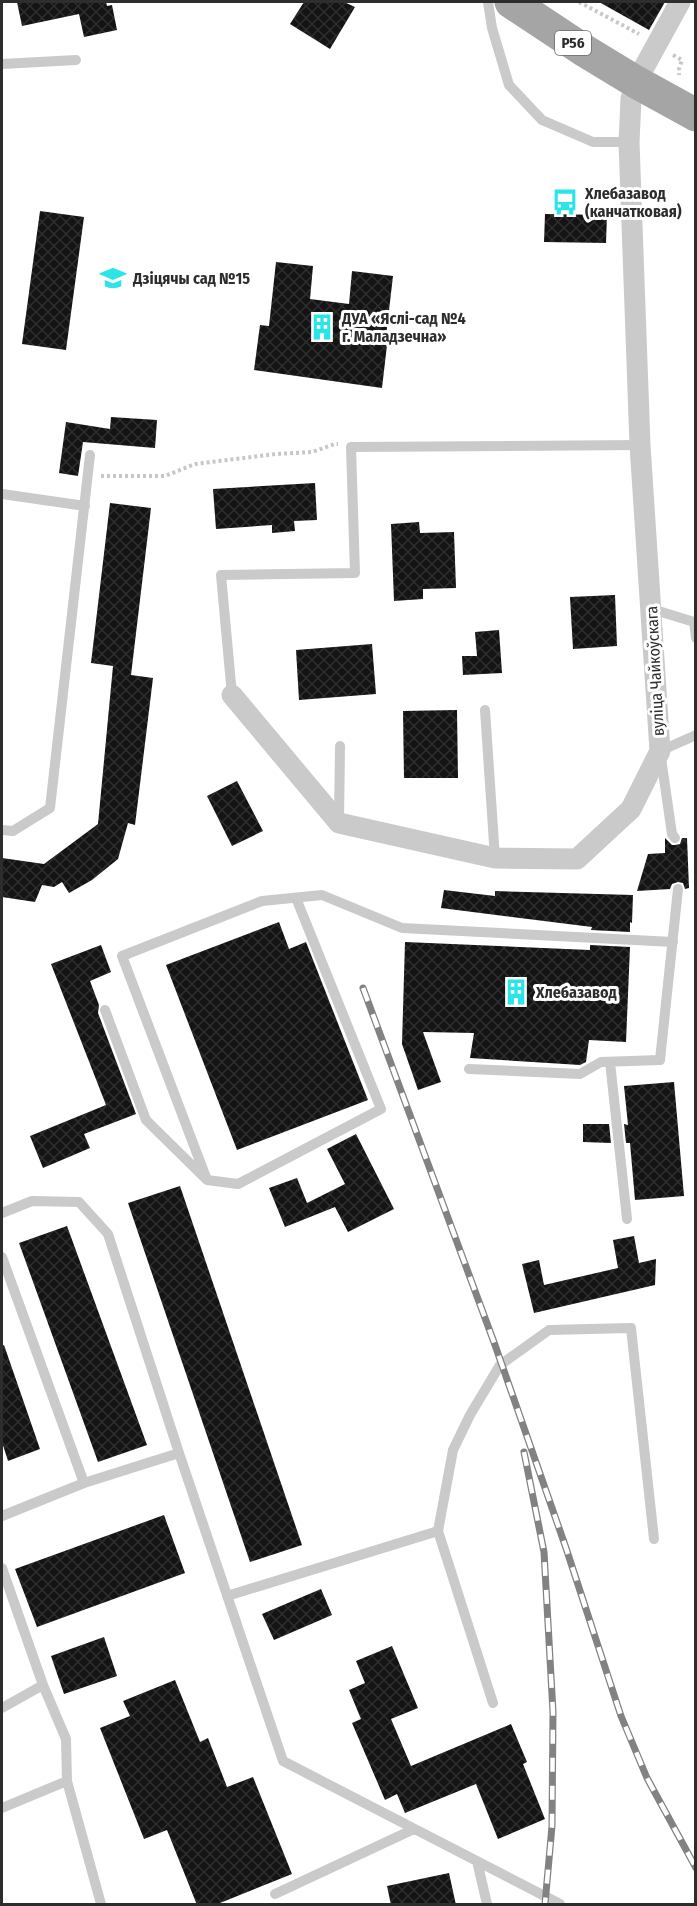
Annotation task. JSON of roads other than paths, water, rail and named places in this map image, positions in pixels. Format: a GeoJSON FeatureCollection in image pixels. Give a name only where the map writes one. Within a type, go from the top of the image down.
{"type":"FeatureCollection","features":[{"type":"Feature","properties":{"kind":"main road","name":"Р56"},"geometry":{"type":"LineString","coordinates":[[511,2],[636,82],[696,115]]}},
{"type":"Feature","properties":{"kind":"street","name":"вуліца Чайкоўскага"},"geometry":{"type":"LineString","coordinates":[[339,823],[495,858],[577,859],[631,808],[660,751],[640,445],[629,142],[631,99],[636,82],[680,2]]}},
{"type":"Feature","properties":{"kind":"street"},"geometry":{"type":"LineString","coordinates":[[232,695],[339,823]]}},
{"type":"Feature","properties":{"kind":"lane"},"geometry":{"type":"LineString","coordinates":[[488,2],[492,28],[509,85],[542,120],[593,142],[629,142]]}},
{"type":"Feature","properties":{"kind":"lane"},"geometry":{"type":"LineString","coordinates":[[2,64],[76,60]]}},
{"type":"Feature","properties":{"kind":"lane"},"geometry":{"type":"LineString","coordinates":[[232,695],[221,575],[355,573],[351,447],[640,445]]}},
{"type":"Feature","properties":{"kind":"lane"},"geometry":{"type":"LineString","coordinates":[[2,830],[13,831],[50,808],[90,455]]}},
{"type":"Feature","properties":{"kind":"lane"},"geometry":{"type":"LineString","coordinates":[[2,494],[85,506]]}},
{"type":"Feature","properties":{"kind":"lane"},"geometry":{"type":"LineString","coordinates":[[652,609],[694,622],[696,638]]}},
{"type":"Feature","properties":{"kind":"lane"},"geometry":{"type":"LineString","coordinates":[[485,710],[495,858]]}},
{"type":"Feature","properties":{"kind":"lane"},"geometry":{"type":"LineString","coordinates":[[675,838],[672,834],[660,751],[696,735]]}},
{"type":"Feature","properties":{"kind":"lane"},"geometry":{"type":"LineString","coordinates":[[339,823],[340,746]]}},
{"type":"Feature","properties":{"kind":"lane"},"geometry":{"type":"LineString","coordinates":[[469,1069],[580,1074],[601,1062],[660,1060],[678,889]]}},
{"type":"Feature","properties":{"kind":"lane"},"geometry":{"type":"LineString","coordinates":[[207,1180],[122,956],[262,902],[322,895],[402,928],[673,942]]}},
{"type":"Feature","properties":{"kind":"lane"},"geometry":{"type":"LineString","coordinates":[[105,1011],[147,1120],[207,1180],[238,1184],[381,1109],[296,898]]}},
{"type":"Feature","properties":{"kind":"lane"},"geometry":{"type":"LineString","coordinates":[[610,1062],[627,1220]]}},
{"type":"Feature","properties":{"kind":"lane"},"geometry":{"type":"LineString","coordinates":[[2,1213],[32,1201],[79,1202],[108,1234],[283,1761],[560,1905]]}},
{"type":"Feature","properties":{"kind":"lane"},"geometry":{"type":"LineString","coordinates":[[2,1257],[84,1483]]}},
{"type":"Feature","properties":{"kind":"lane"},"geometry":{"type":"LineString","coordinates":[[493,1703],[438,1530],[453,1450],[470,1414],[500,1365],[549,1330],[631,1328],[654,1539]]}},
{"type":"Feature","properties":{"kind":"lane"},"geometry":{"type":"LineString","coordinates":[[2,1516],[84,1483],[179,1453]]}},
{"type":"Feature","properties":{"kind":"lane"},"geometry":{"type":"LineString","coordinates":[[227,1596],[438,1530]]}},
{"type":"Feature","properties":{"kind":"lane"},"geometry":{"type":"LineString","coordinates":[[2,1568],[44,1686],[66,1739],[67,1781],[101,1905]]}},
{"type":"Feature","properties":{"kind":"lane"},"geometry":{"type":"LineString","coordinates":[[2,1708],[44,1686]]}},
{"type":"Feature","properties":{"kind":"lane"},"geometry":{"type":"LineString","coordinates":[[2,1808],[67,1781]]}},
{"type":"Feature","properties":{"kind":"lane"},"geometry":{"type":"LineString","coordinates":[[275,1894],[414,1829]]}},
{"type":"Feature","properties":{"kind":"lane"},"geometry":{"type":"LineString","coordinates":[[477,1861],[487,1905]]}},
{"type":"Feature","properties":{"kind":"railway"},"geometry":{"type":"LineString","coordinates":[[363,988],[495,1345],[566,1548],[621,1716],[647,1778],[696,1868]]}},
{"type":"Feature","properties":{"kind":"railway"},"geometry":{"type":"LineString","coordinates":[[524,1452],[544,1552],[553,1712],[552,1826],[545,1904]]}},
{"type":"Feature","properties":{"kind":"place","name":"Хлебазавод (канчатковая)"},"geometry":{"type":"Point","coordinates":[565,202]}},
{"type":"Feature","properties":{"kind":"place","name":"Дзіцячы сад №15"},"geometry":{"type":"Point","coordinates":[113,278]}},
{"type":"Feature","properties":{"kind":"place","name":"ДУА «Яслі-сад №4 г. Маладзечна»"},"geometry":{"type":"Point","coordinates":[322,327]}},
{"type":"Feature","properties":{"kind":"place","name":"Хлебазавод"},"geometry":{"type":"Point","coordinates":[516,992]}}]}
